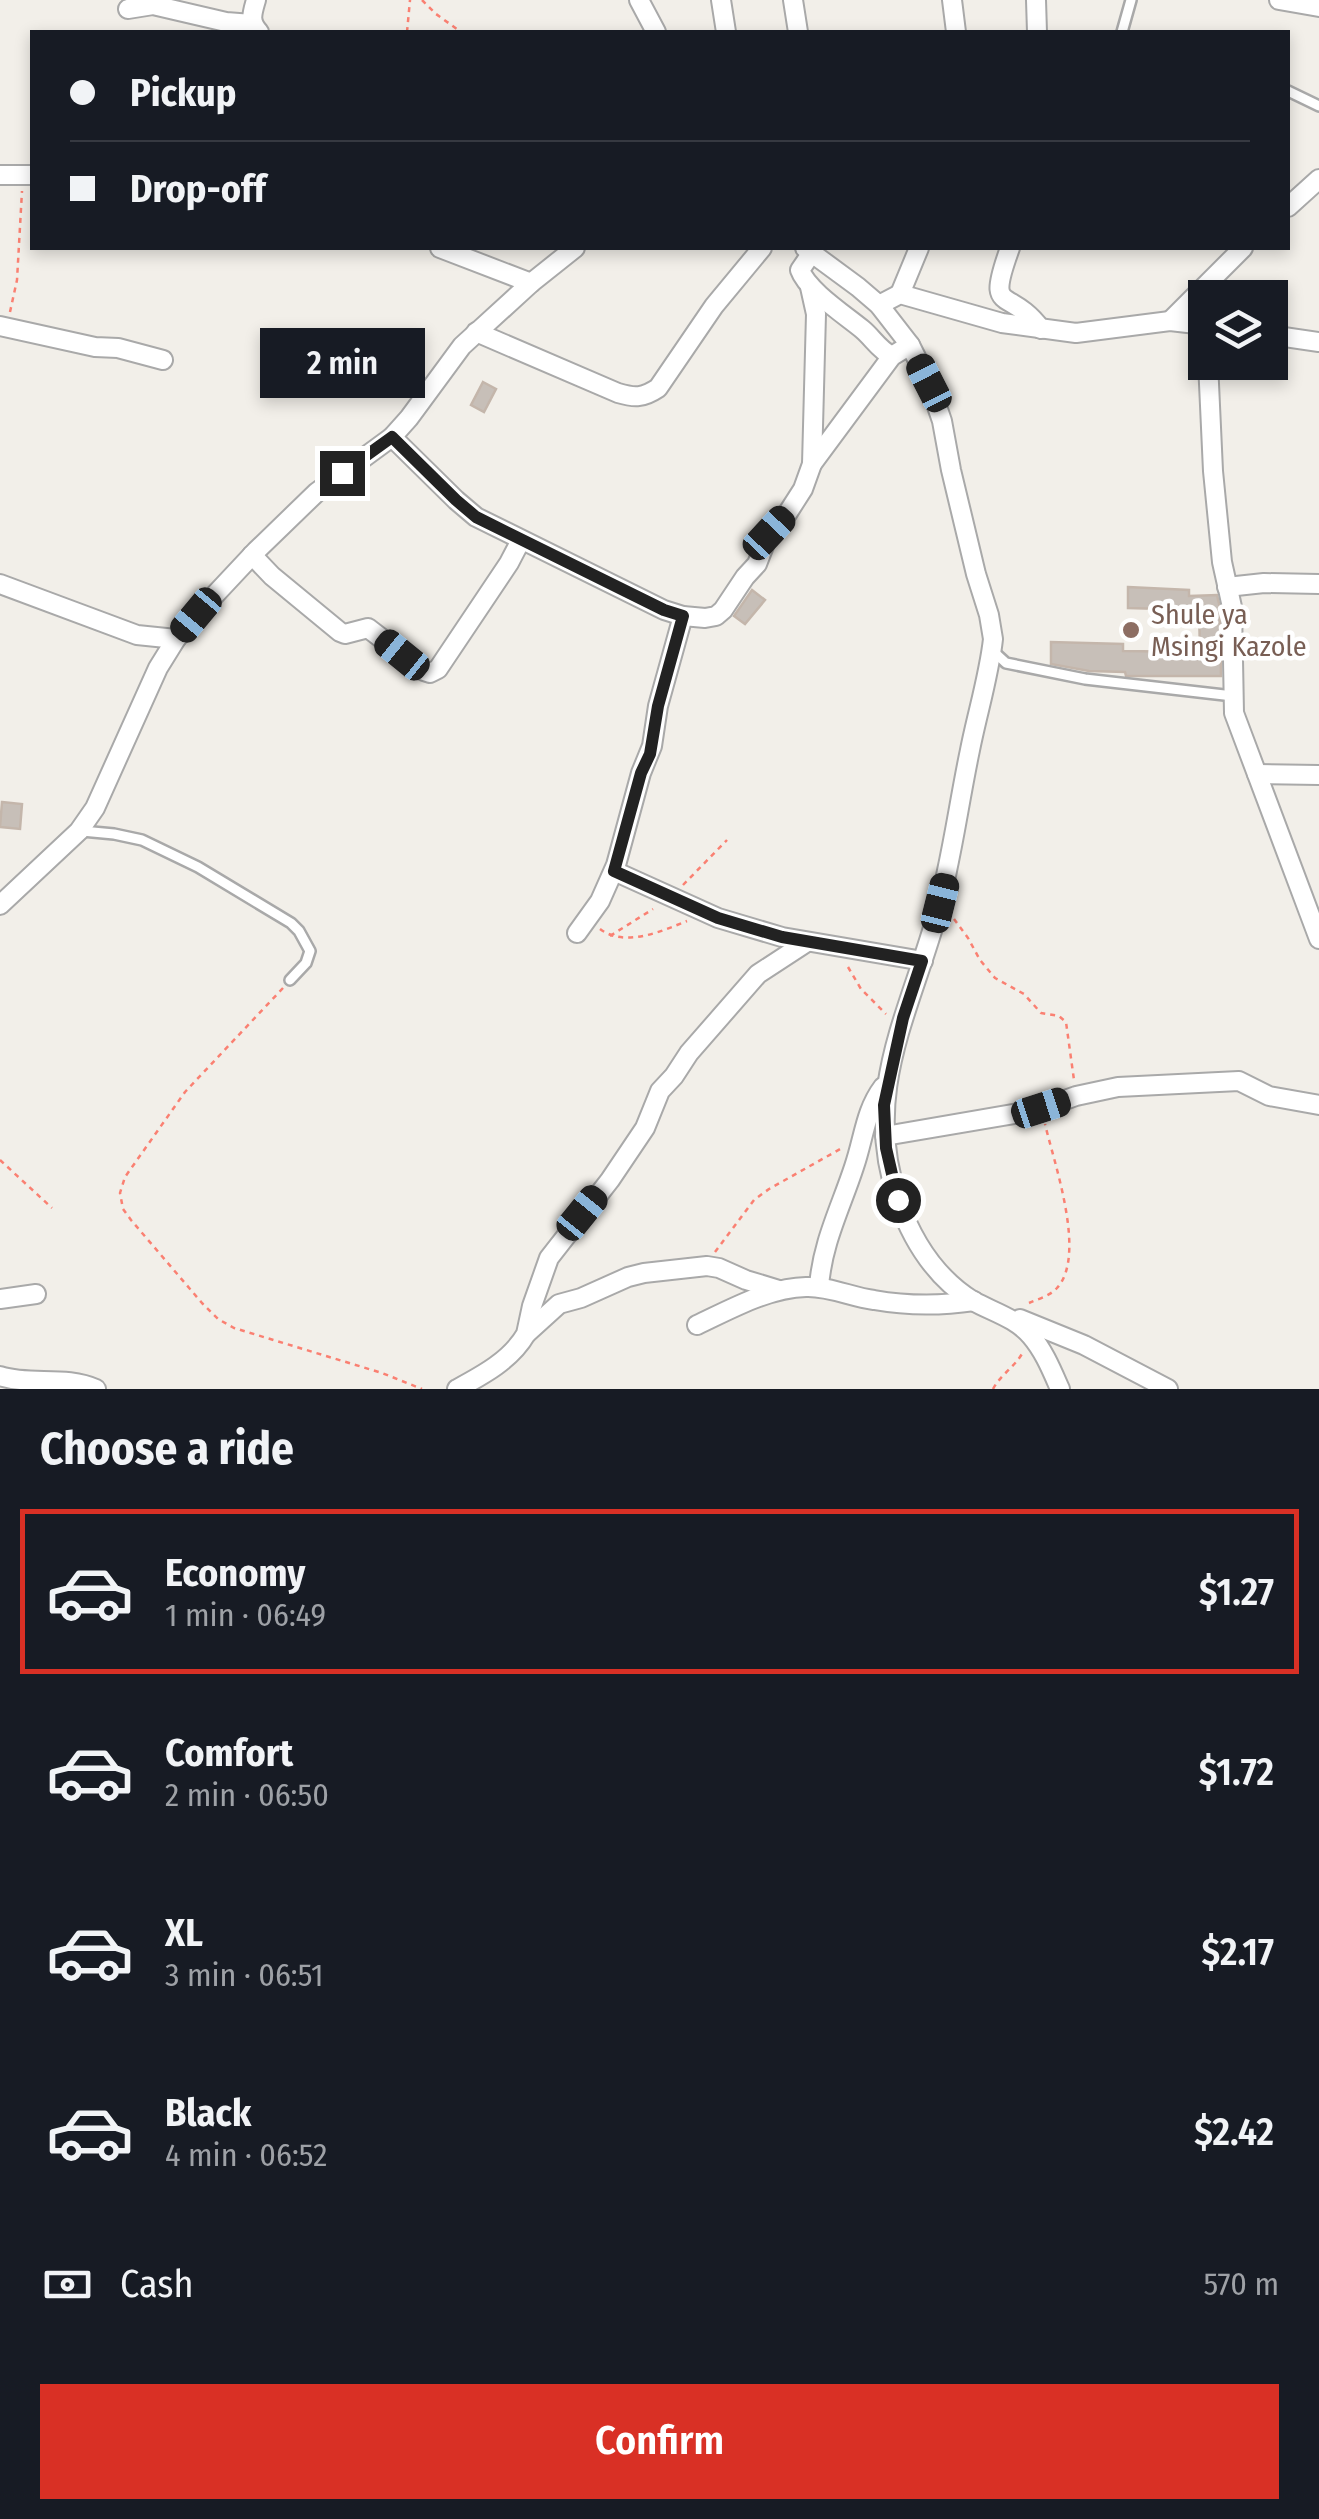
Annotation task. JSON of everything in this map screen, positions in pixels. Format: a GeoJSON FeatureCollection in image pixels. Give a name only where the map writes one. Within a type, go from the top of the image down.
{"type":"FeatureCollection","features":[{"type":"Feature","properties":{"kind":"street"},"geometry":{"type":"LineString","coordinates":[[128,9],[153,5],[256,28],[252,15],[256,0]]}},
{"type":"Feature","properties":{"kind":"street"},"geometry":{"type":"LineString","coordinates":[[639,0],[655,30]]}},
{"type":"Feature","properties":{"kind":"street"},"geometry":{"type":"LineString","coordinates":[[721,0],[726,30]]}},
{"type":"Feature","properties":{"kind":"street"},"geometry":{"type":"LineString","coordinates":[[794,0],[798,30]]}},
{"type":"Feature","properties":{"kind":"street"},"geometry":{"type":"LineString","coordinates":[[952,0],[956,30]]}},
{"type":"Feature","properties":{"kind":"street"},"geometry":{"type":"LineString","coordinates":[[1036,0],[1037,30]]}},
{"type":"Feature","properties":{"kind":"street"},"geometry":{"type":"LineString","coordinates":[[1279,0],[1319,7]]}},
{"type":"Feature","properties":{"kind":"street"},"geometry":{"type":"LineString","coordinates":[[0,175],[28,175]]}},
{"type":"Feature","properties":{"kind":"street"},"geometry":{"type":"LineString","coordinates":[[1290,206],[1319,179]]}},
{"type":"Feature","properties":{"kind":"street"},"geometry":{"type":"LineString","coordinates":[[445,250],[531,283]]}},
{"type":"Feature","properties":{"kind":"street"},"geometry":{"type":"LineString","coordinates":[[0,905],[79,831],[95,808],[158,668],[176,639],[252,555],[318,492],[392,437],[447,363],[476,332],[572,250]]}},
{"type":"Feature","properties":{"kind":"street"},"geometry":{"type":"LineString","coordinates":[[476,332],[618,393],[634,398],[645,396],[658,388],[714,306],[760,250]]}},
{"type":"Feature","properties":{"kind":"street"},"geometry":{"type":"LineString","coordinates":[[892,356],[844,318],[800,275],[808,250],[879,306],[910,345],[929,383],[942,421],[993,639],[940,903],[887,1082],[885,1136],[898,1200],[922,1252],[940,1274],[974,1301],[1084,1346],[1168,1389]]}},
{"type":"Feature","properties":{"kind":"street"},"geometry":{"type":"LineString","coordinates":[[879,306],[900,294],[918,250]]}},
{"type":"Feature","properties":{"kind":"street"},"geometry":{"type":"LineString","coordinates":[[1009,250],[998,292],[1030,314],[1041,329]]}},
{"type":"Feature","properties":{"kind":"street"},"geometry":{"type":"LineString","coordinates":[[1170,321],[1242,250]]}},
{"type":"Feature","properties":{"kind":"street"},"geometry":{"type":"LineString","coordinates":[[810,287],[816,314],[812,464]]}},
{"type":"Feature","properties":{"kind":"street"},"geometry":{"type":"LineString","coordinates":[[900,294],[1002,323],[1041,329],[1076,332],[1170,321],[1188,323]]}},
{"type":"Feature","properties":{"kind":"street"},"geometry":{"type":"LineString","coordinates":[[3,326],[163,360]]}},
{"type":"Feature","properties":{"kind":"street"},"geometry":{"type":"LineString","coordinates":[[1288,338],[1319,342]]}},
{"type":"Feature","properties":{"kind":"street"},"geometry":{"type":"LineString","coordinates":[[392,437],[476,517],[664,610],[705,618],[723,610],[757,564],[769,533],[803,489],[812,464],[892,356],[910,345]]}},
{"type":"Feature","properties":{"kind":"street"},"geometry":{"type":"LineString","coordinates":[[1209,380],[1222,562],[1232,607],[1234,713],[1319,939]]}},
{"type":"Feature","properties":{"kind":"street"},"geometry":{"type":"LineString","coordinates":[[252,555],[340,632],[368,628],[430,673],[437,670],[452,649],[521,540]]}},
{"type":"Feature","properties":{"kind":"street"},"geometry":{"type":"LineString","coordinates":[[0,584],[138,635],[176,639]]}},
{"type":"Feature","properties":{"kind":"street"},"geometry":{"type":"LineString","coordinates":[[1227,587],[1319,584]]}},
{"type":"Feature","properties":{"kind":"street"},"geometry":{"type":"LineString","coordinates":[[582,926],[614,871],[641,773],[650,754],[658,706],[683,616]]}},
{"type":"Feature","properties":{"kind":"street"},"geometry":{"type":"LineString","coordinates":[[1257,774],[1319,776]]}},
{"type":"Feature","properties":{"kind":"street"},"geometry":{"type":"LineString","coordinates":[[614,871],[707,914],[782,937],[922,961]]}},
{"type":"Feature","properties":{"kind":"street"},"geometry":{"type":"LineString","coordinates":[[526,1334],[549,1258],[645,1128],[660,1091],[746,986],[806,942]]}},
{"type":"Feature","properties":{"kind":"street"},"geometry":{"type":"LineString","coordinates":[[885,1136],[983,1121],[1118,1087],[1242,1081],[1270,1096],[1319,1105]]}},
{"type":"Feature","properties":{"kind":"street"},"geometry":{"type":"LineString","coordinates":[[818,1287],[826,1241],[854,1167],[872,1102],[887,1082]]}},
{"type":"Feature","properties":{"kind":"street"},"geometry":{"type":"LineString","coordinates":[[457,1389],[499,1364],[559,1304],[628,1277],[699,1266],[720,1268],[779,1290]]}},
{"type":"Feature","properties":{"kind":"street"},"geometry":{"type":"LineString","coordinates":[[697,1325],[779,1290],[818,1287],[916,1305],[974,1301]]}},
{"type":"Feature","properties":{"kind":"street"},"geometry":{"type":"LineString","coordinates":[[0,1298],[36,1294]]}},
{"type":"Feature","properties":{"kind":"street"},"geometry":{"type":"LineString","coordinates":[[1003,1314],[1032,1336],[1060,1389]]}},
{"type":"Feature","properties":{"kind":"street"},"geometry":{"type":"LineString","coordinates":[[0,1376],[20,1381],[64,1381],[96,1389]]}},
{"type":"Feature","properties":{"kind":"lane"},"geometry":{"type":"LineString","coordinates":[[1123,30],[1131,0]]}},
{"type":"Feature","properties":{"kind":"lane"},"geometry":{"type":"LineString","coordinates":[[1290,92],[1319,106]]}},
{"type":"Feature","properties":{"kind":"lane"},"geometry":{"type":"LineString","coordinates":[[992,650],[1006,663],[1070,676],[1233,696]]}},
{"type":"Feature","properties":{"kind":"lane"},"geometry":{"type":"LineString","coordinates":[[79,831],[124,836],[150,844],[198,867],[291,923],[310,951],[306,964],[290,980]]}},
{"type":"Feature","properties":{"kind":"path"},"geometry":{"type":"LineString","coordinates":[[407,30],[410,0]]}},
{"type":"Feature","properties":{"kind":"path"},"geometry":{"type":"LineString","coordinates":[[422,0],[457,30]]}},
{"type":"Feature","properties":{"kind":"path"},"geometry":{"type":"LineString","coordinates":[[3,326],[17,280],[28,175]]}},
{"type":"Feature","properties":{"kind":"path"},"geometry":{"type":"LineString","coordinates":[[610,936],[672,897],[728,840]]}},
{"type":"Feature","properties":{"kind":"path"},"geometry":{"type":"LineString","coordinates":[[940,903],[996,978],[1024,994],[1041,1012],[1066,1022],[1076,1096]]}},
{"type":"Feature","properties":{"kind":"path"},"geometry":{"type":"LineString","coordinates":[[582,926],[610,936],[647,936],[707,914]]}},
{"type":"Feature","properties":{"kind":"path"},"geometry":{"type":"LineString","coordinates":[[830,945],[861,989],[900,1031]]}},
{"type":"Feature","properties":{"kind":"path"},"geometry":{"type":"LineString","coordinates":[[290,980],[171,1109],[125,1176],[120,1200],[130,1220],[218,1319],[234,1328],[422,1389]]}},
{"type":"Feature","properties":{"kind":"path"},"geometry":{"type":"LineString","coordinates":[[1003,1314],[1057,1288],[1070,1246],[1064,1192],[1041,1108]]}},
{"type":"Feature","properties":{"kind":"path"},"geometry":{"type":"LineString","coordinates":[[699,1266],[713,1254],[754,1200],[862,1137]]}},
{"type":"Feature","properties":{"kind":"path"},"geometry":{"type":"LineString","coordinates":[[0,1160],[52,1208]]}},
{"type":"Feature","properties":{"kind":"path"},"geometry":{"type":"LineString","coordinates":[[993,1389],[1018,1361],[1032,1336]]}},
{"type":"Feature","properties":{"kind":"building"},"geometry":{"type":"Polygon","coordinates":[[[483,382],[496,389],[484,412],[471,405],[483,382]]]}},
{"type":"Feature","properties":{"kind":"building"},"geometry":{"type":"Polygon","coordinates":[[[1128,587],[1189,590],[1189,596],[1217,595],[1221,676],[1126,676],[1125,672],[1051,664],[1051,642],[1123,644],[1123,651],[1200,652],[1199,610],[1128,608],[1128,587]]]}},
{"type":"Feature","properties":{"kind":"building"},"geometry":{"type":"Polygon","coordinates":[[[752,590],[765,600],[745,624],[734,616],[752,590]]]}},
{"type":"Feature","properties":{"kind":"building"},"geometry":{"type":"Polygon","coordinates":[[[2,802],[22,804],[20,829],[0,827],[2,802]]]}},
{"type":"Feature","properties":{"kind":"place","name":"Shule ya Msingi Kazole"},"geometry":{"type":"Point","coordinates":[1131,630]}},
{"type":"Feature","properties":{"kind":"route"},"geometry":{"type":"LineString","coordinates":[[342,473],[392,437],[476,517],[683,616],[658,706],[650,754],[641,773],[614,871],[718,918],[782,937],[922,961],[903,1018],[884,1105],[886,1148],[898,1200]]}}]}
